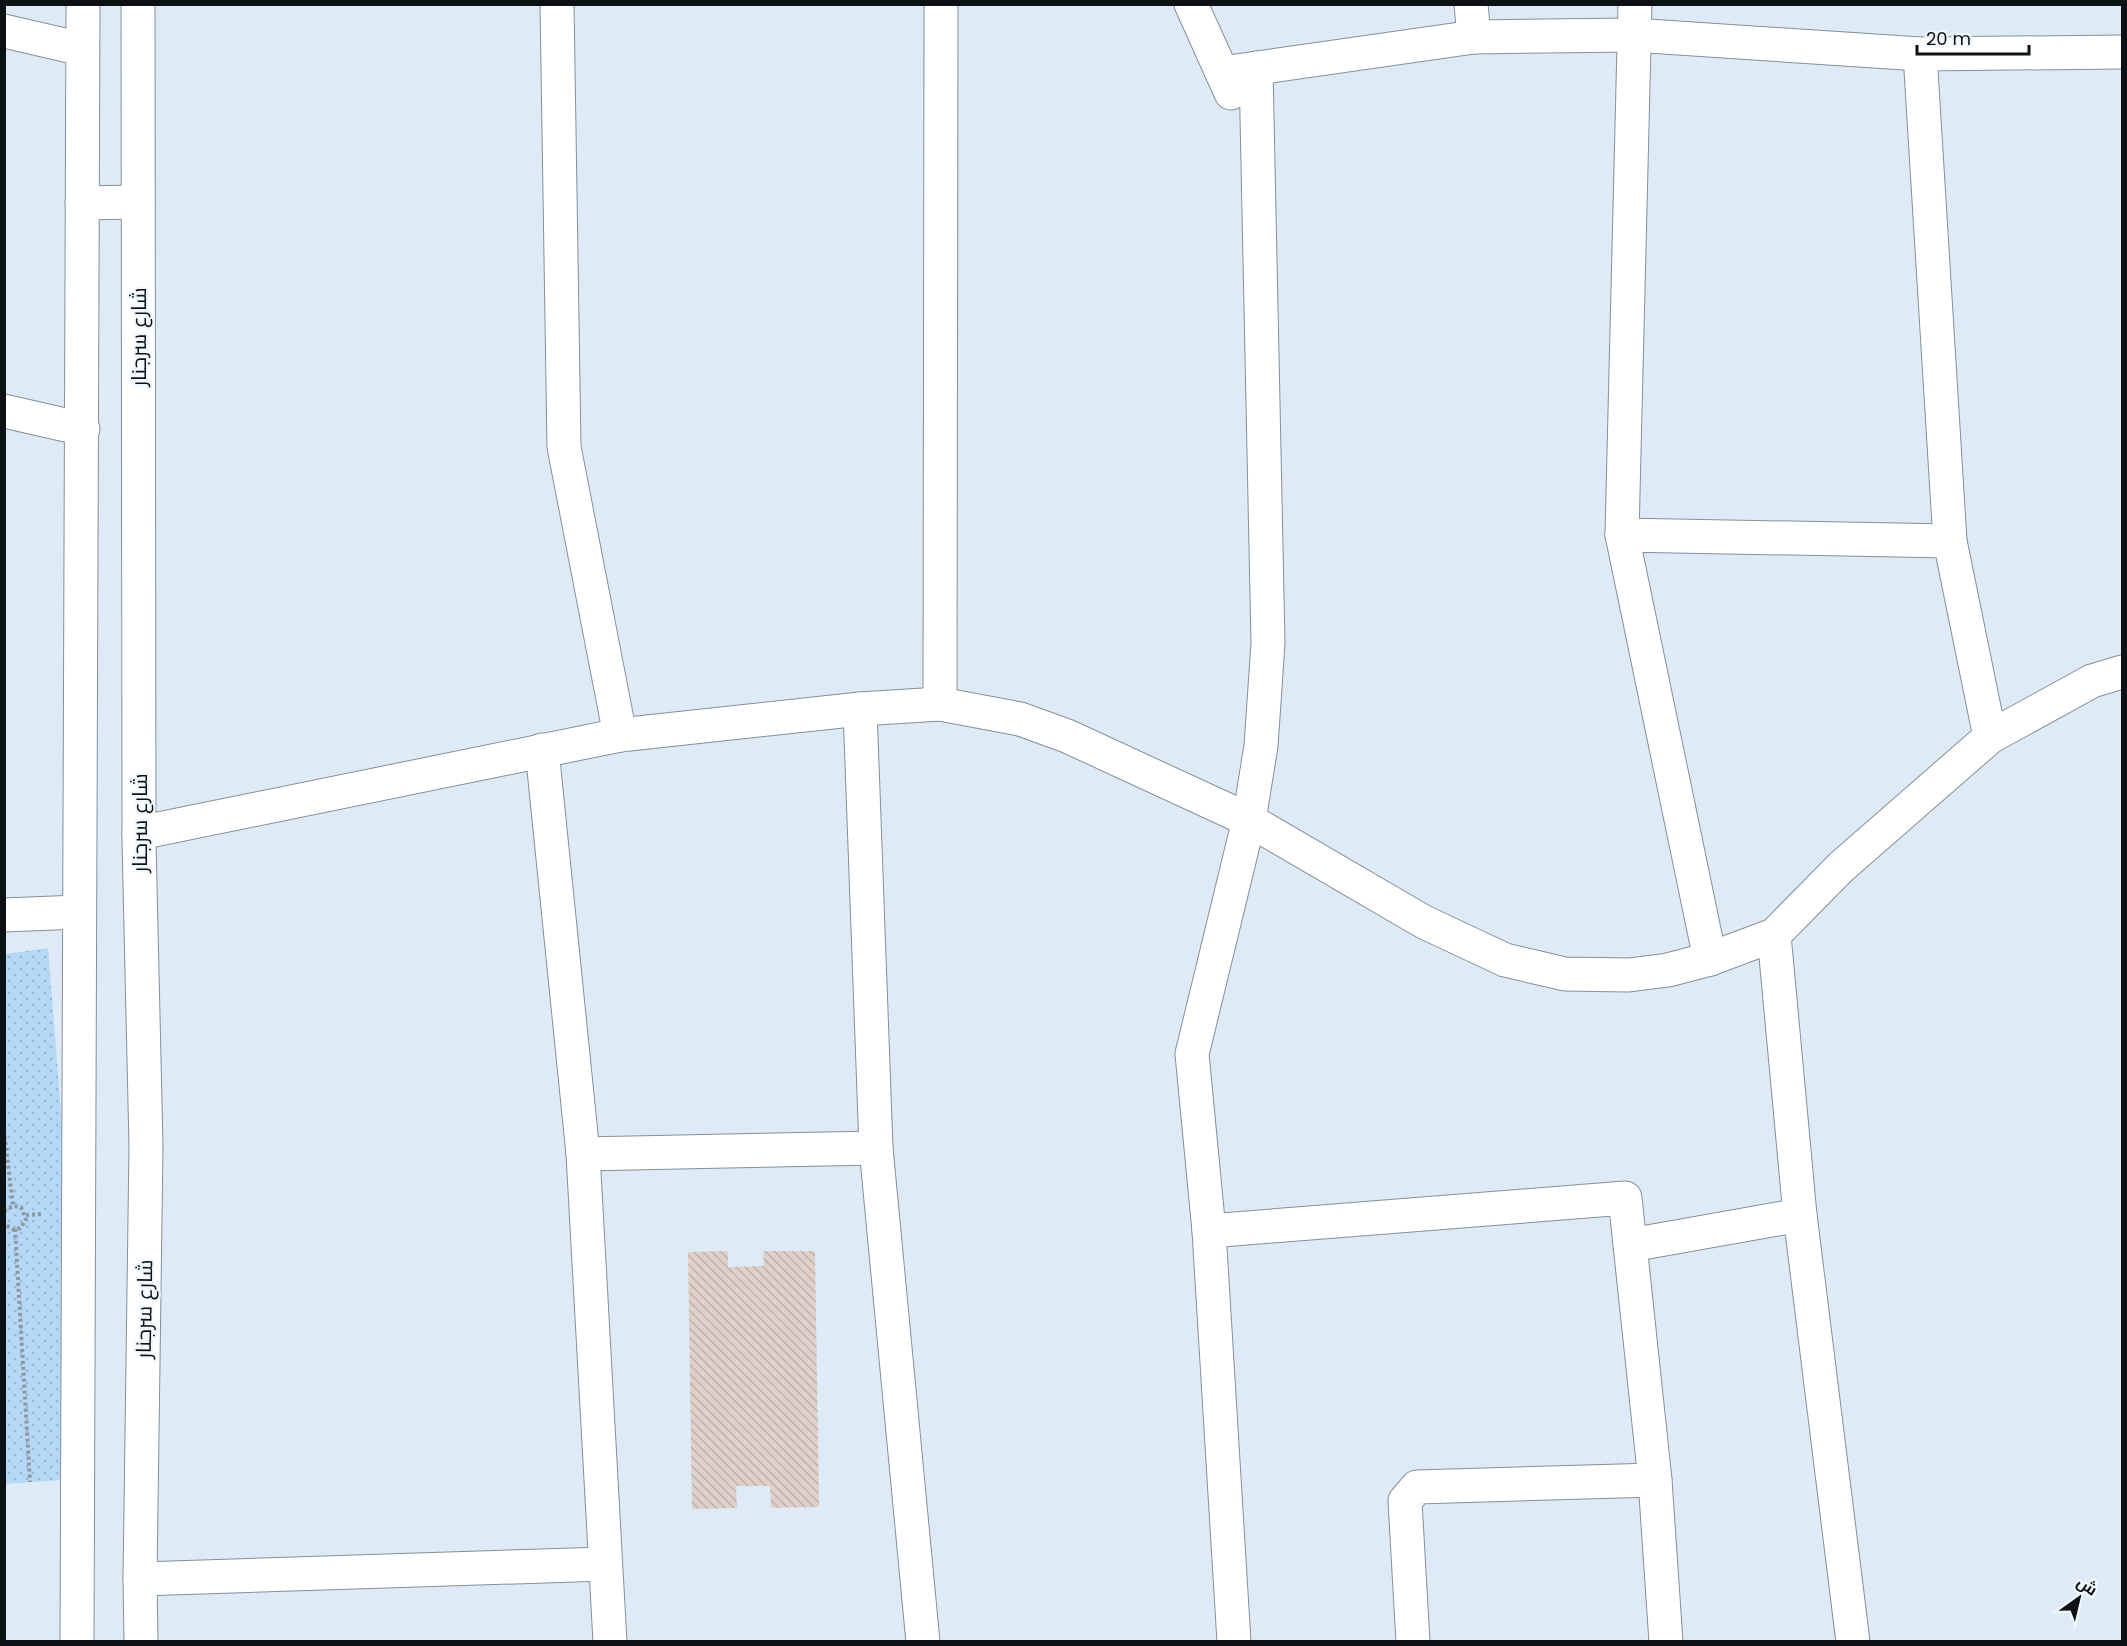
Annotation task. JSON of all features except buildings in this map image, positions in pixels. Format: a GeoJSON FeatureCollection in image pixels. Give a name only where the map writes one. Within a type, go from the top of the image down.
{"type":"FeatureCollection","features":[{"type":"Feature","properties":{"kind":"street"},"geometry":{"type":"LineString","coordinates":[[77,1641],[83,4]]}},
{"type":"Feature","properties":{"kind":"street","name":"شارع سرجنار"},"geometry":{"type":"LineString","coordinates":[[138,4],[139,834],[146,1146],[141,1641]]}},
{"type":"Feature","properties":{"kind":"street"},"geometry":{"type":"LineString","coordinates":[[557,4],[564,447],[621,735]]}},
{"type":"Feature","properties":{"kind":"street"},"geometry":{"type":"LineString","coordinates":[[940,704],[941,4]]}},
{"type":"Feature","properties":{"kind":"street"},"geometry":{"type":"LineString","coordinates":[[1191,4],[1256,149]]}},
{"type":"Feature","properties":{"kind":"street"},"geometry":{"type":"LineString","coordinates":[[1471,4],[1474,37]]}},
{"type":"Feature","properties":{"kind":"street"},"geometry":{"type":"LineString","coordinates":[[1222,73],[1474,37],[1634,20],[1920,54],[2122,52]]}},
{"type":"Feature","properties":{"kind":"street"},"geometry":{"type":"LineString","coordinates":[[1634,20],[1622,535],[1710,959]]}},
{"type":"Feature","properties":{"kind":"street"},"geometry":{"type":"LineString","coordinates":[[4,31],[82,48]]}},
{"type":"Feature","properties":{"kind":"street"},"geometry":{"type":"LineString","coordinates":[[1920,54],[1950,541],[1990,737]]}},
{"type":"Feature","properties":{"kind":"street"},"geometry":{"type":"LineString","coordinates":[[1234,1641],[1209,1231],[1192,1054],[1249,820],[1262,746],[1268,643],[1256,68]]}},
{"type":"Feature","properties":{"kind":"street"},"geometry":{"type":"LineString","coordinates":[[82,203],[138,202]]}},
{"type":"Feature","properties":{"kind":"street"},"geometry":{"type":"LineString","coordinates":[[4,411],[83,429]]}},
{"type":"Feature","properties":{"kind":"street"},"geometry":{"type":"LineString","coordinates":[[1622,535],[1950,541]]}},
{"type":"Feature","properties":{"kind":"street"},"geometry":{"type":"LineString","coordinates":[[139,834],[621,735],[860,709],[940,704],[1020,719],[1067,736],[1249,820],[1424,922],[1505,960],[1532,968],[1575,975],[1629,975],[1668,970],[1710,959],[1774,934],[1841,867],[1990,737],[2092,681],[2122,672]]}},
{"type":"Feature","properties":{"kind":"street"},"geometry":{"type":"LineString","coordinates":[[860,709],[876,1148],[923,1641]]}},
{"type":"Feature","properties":{"kind":"street"},"geometry":{"type":"LineString","coordinates":[[542,750],[583,1154],[610,1641]]}},
{"type":"Feature","properties":{"kind":"street"},"geometry":{"type":"LineString","coordinates":[[4,915],[79,912]]}},
{"type":"Feature","properties":{"kind":"street"},"geometry":{"type":"LineString","coordinates":[[1774,934],[1800,1215],[1853,1641]]}},
{"type":"Feature","properties":{"kind":"street"},"geometry":{"type":"LineString","coordinates":[[583,1154],[876,1148]]}},
{"type":"Feature","properties":{"kind":"street"},"geometry":{"type":"LineString","coordinates":[[1209,1231],[1625,1198],[1655,1480],[1666,1641]]}},
{"type":"Feature","properties":{"kind":"street"},"geometry":{"type":"LineString","coordinates":[[1631,1245],[1800,1215]]}},
{"type":"Feature","properties":{"kind":"street"},"geometry":{"type":"LineString","coordinates":[[1413,1641],[1405,1501],[1417,1487],[1655,1480]]}},
{"type":"Feature","properties":{"kind":"street"},"geometry":{"type":"LineString","coordinates":[[140,1579],[605,1564]]}},
{"type":"Feature","properties":{"kind":"path"},"geometry":{"type":"LineString","coordinates":[[4,1130],[13,1206]]}},
{"type":"Feature","properties":{"kind":"path"},"geometry":{"type":"LineString","coordinates":[[4,1211],[13,1206],[21,1207],[26,1215],[24,1224],[15,1229]]}},
{"type":"Feature","properties":{"kind":"path"},"geometry":{"type":"LineString","coordinates":[[4,1224],[15,1229]]}},
{"type":"Feature","properties":{"kind":"path"},"geometry":{"type":"LineString","coordinates":[[15,1229],[30,1482]]}},
{"type":"Feature","properties":{"kind":"shaded area"},"geometry":{"type":"Polygon","coordinates":[[[48,948],[69,1212],[75,1479],[5,1484],[5,954],[48,948]]]}}]}
